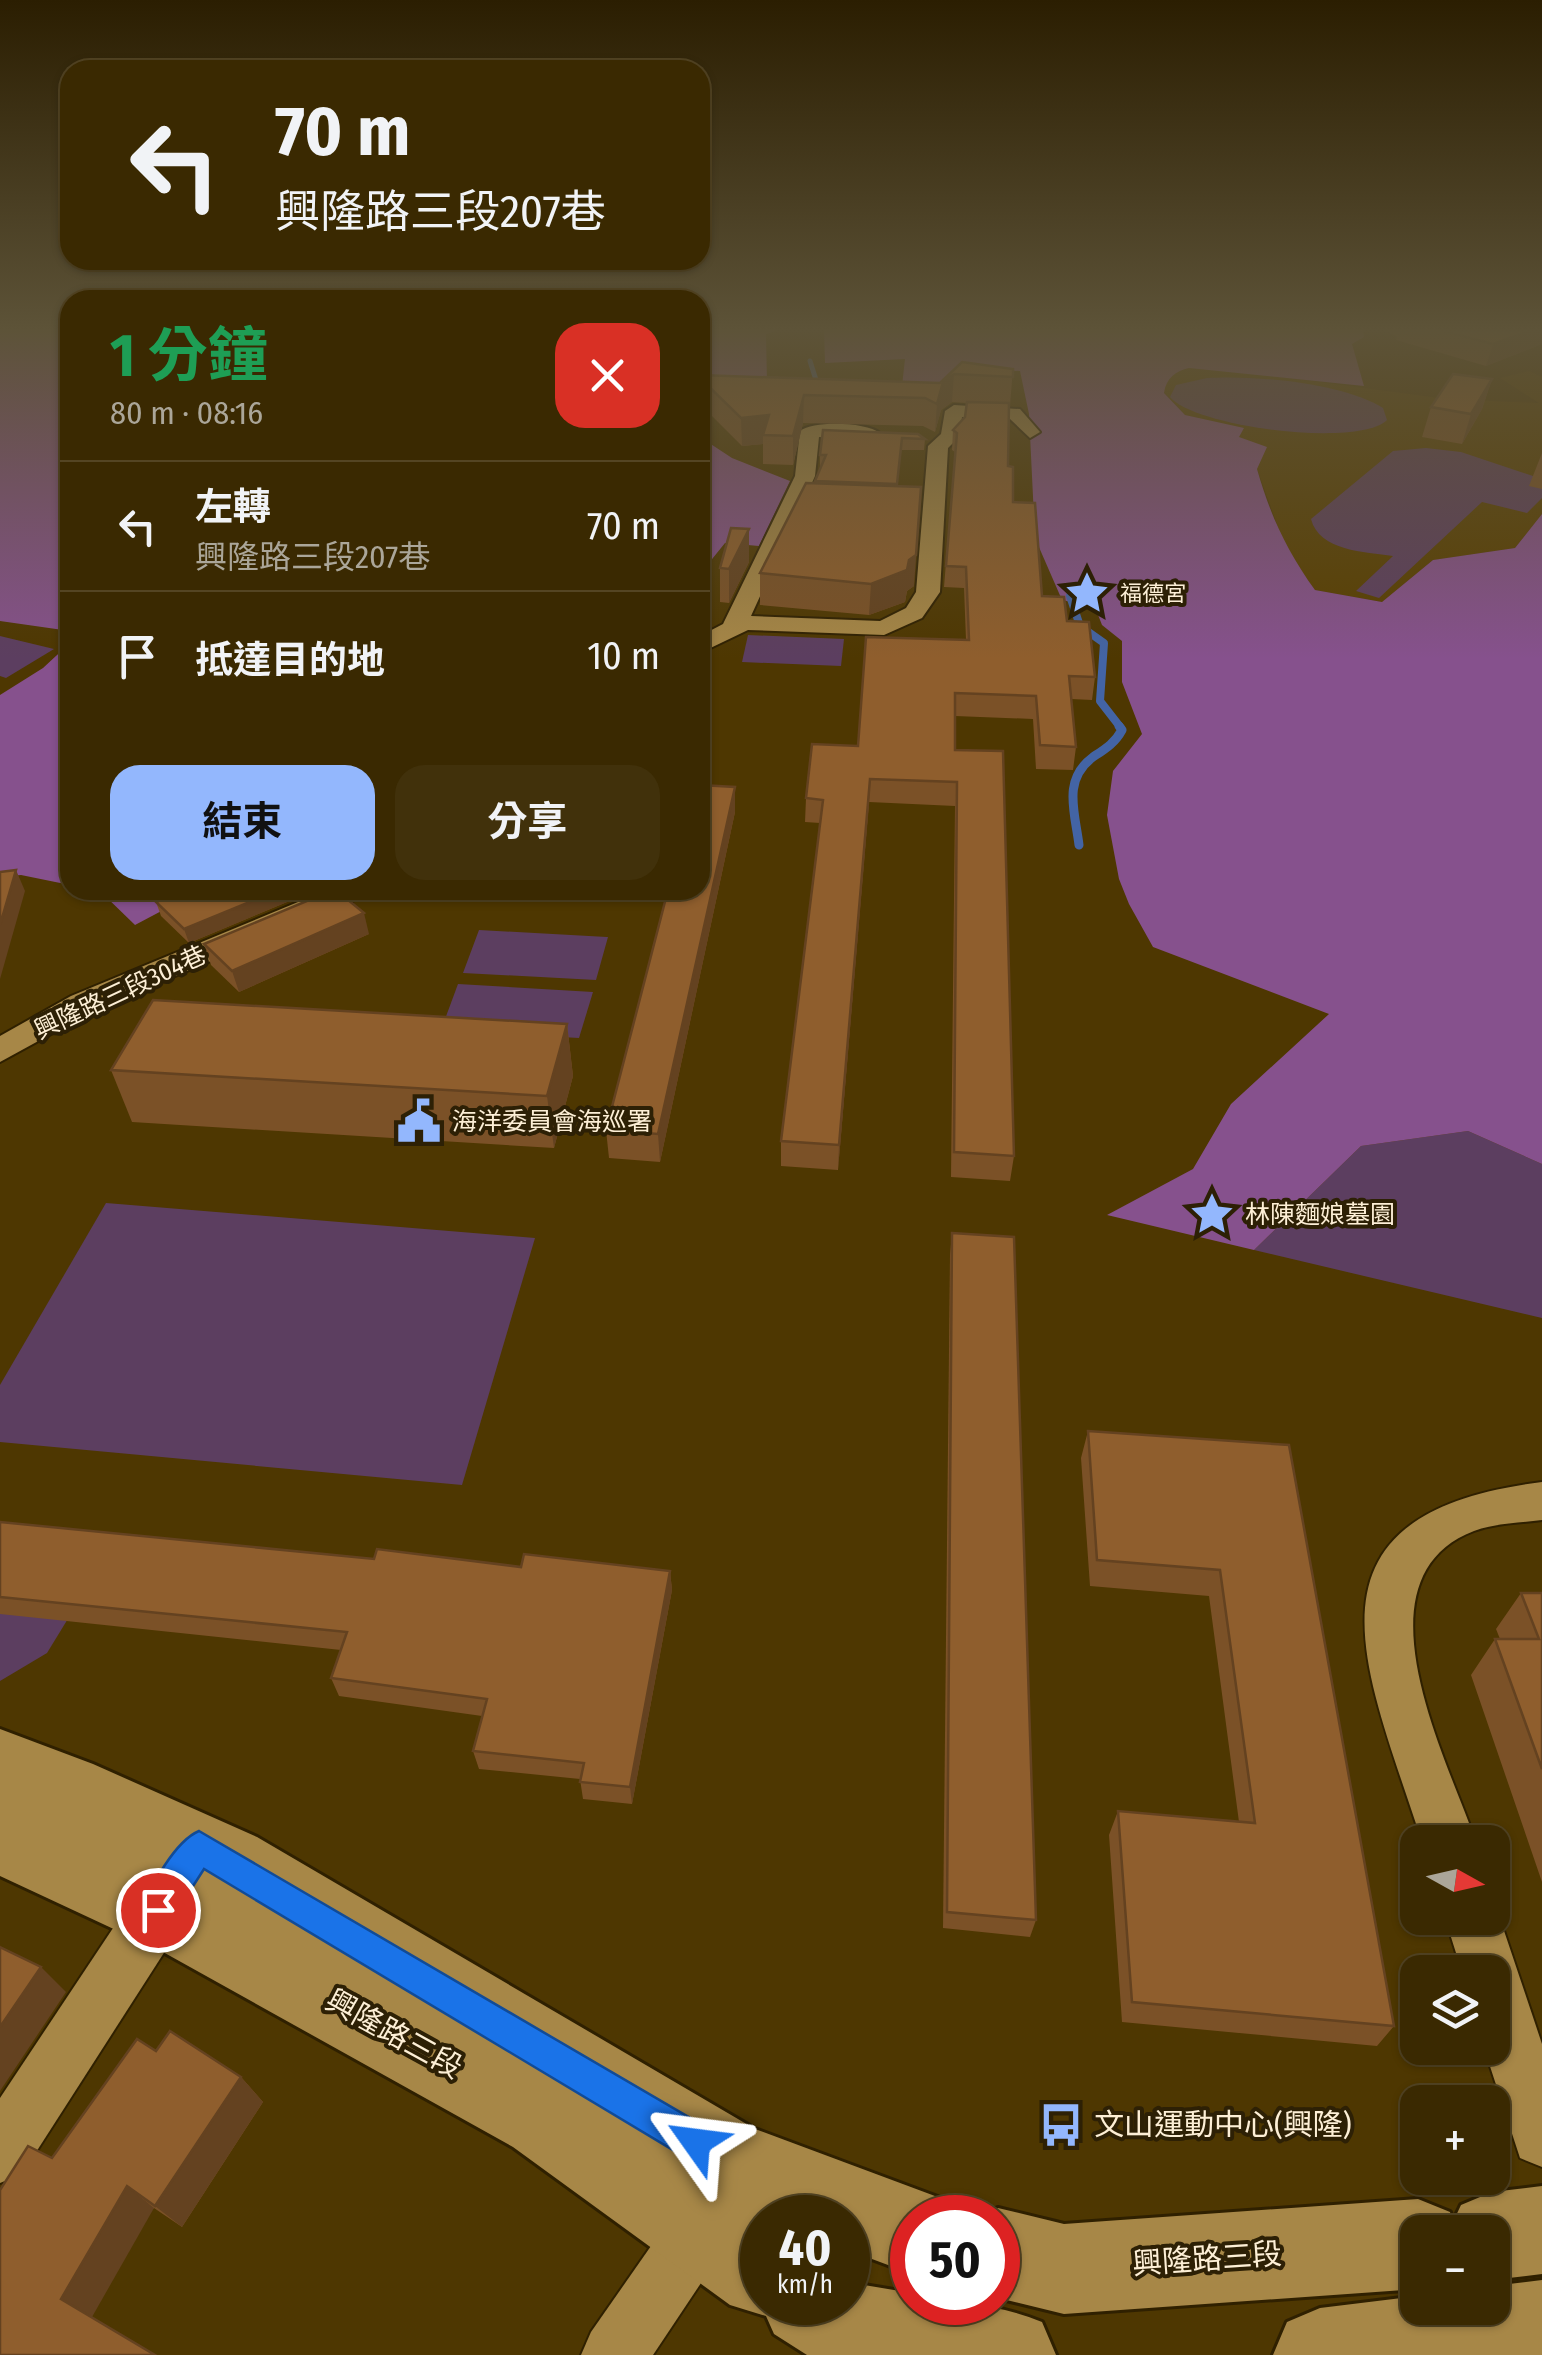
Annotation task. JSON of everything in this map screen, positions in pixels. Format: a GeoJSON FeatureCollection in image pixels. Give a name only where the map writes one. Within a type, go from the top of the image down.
{"type":"FeatureCollection","features":[{"type":"Feature","properties":{"kind":"main road","name":"興隆路三段"},"geometry":{"type":"LineString","coordinates":[[0,1765],[544,2116],[732,2223],[890,2229]]}},
{"type":"Feature","properties":{"kind":"main road","name":"興隆路三段"},"geometry":{"type":"LineString","coordinates":[[0,1836],[179,1879]]}},
{"type":"Feature","properties":{"kind":"main road"},"geometry":{"type":"LineString","coordinates":[[1510,2234],[1542,2230]]}},
{"type":"Feature","properties":{"kind":"main road","name":"興隆路三段"},"geometry":{"type":"LineString","coordinates":[[1020,2258],[1064,2269],[1400,2245]]}},
{"type":"Feature","properties":{"kind":"main road"},"geometry":{"type":"LineString","coordinates":[[1320,2355],[1542,2326]]}},
{"type":"Feature","properties":{"kind":"main road"},"geometry":{"type":"LineString","coordinates":[[839,2329],[1009,2355]]}},
{"type":"Feature","properties":{"kind":"street"},"geometry":{"type":"LineString","coordinates":[[736,625],[805,476],[809,440]]}},
{"type":"Feature","properties":{"kind":"street"},"geometry":{"type":"LineString","coordinates":[[710,640],[736,625],[769,622],[872,629],[904,621],[928,592],[925,507],[931,441],[935,440]]}},
{"type":"Feature","properties":{"kind":"street"},"geometry":{"type":"LineString","coordinates":[[793,502],[863,505]]}},
{"type":"Feature","properties":{"kind":"street","name":"興隆路三段304巷"},"geometry":{"type":"LineString","coordinates":[[0,1050],[82,1004],[330,900]]}},
{"type":"Feature","properties":{"kind":"street"},"geometry":{"type":"LineString","coordinates":[[1444,1825],[1396,1674],[1386,1617],[1392,1586],[1418,1546],[1458,1517],[1542,1502]]}},
{"type":"Feature","properties":{"kind":"street"},"geometry":{"type":"LineString","coordinates":[[0,2152],[179,1879]]}},
{"type":"Feature","properties":{"kind":"street"},"geometry":{"type":"LineString","coordinates":[[1510,2036],[1542,2136]]}},
{"type":"Feature","properties":{"kind":"street"},"geometry":{"type":"LineString","coordinates":[[614,2355],[695,2231],[732,2223]]}},
{"type":"Feature","properties":{"kind":"shaded area"},"geometry":{"type":"Polygon","coordinates":[[[0,440],[60,440],[60,630],[0,621],[0,440]]]}},
{"type":"Feature","properties":{"kind":"shaded area"},"geometry":{"type":"Polygon","coordinates":[[[1030,440],[1247,440],[1267,447],[1257,469],[1262,486],[1288,547],[1315,590],[1382,602],[1433,560],[1515,548],[1542,514],[1542,1164],[1468,1131],[1361,1146],[1254,1250],[1107,1215],[1193,1169],[1231,1104],[1329,1014],[1153,947],[1119,879],[1107,815],[1113,771],[1142,734],[1122,682],[1122,641],[1102,625],[1095,607],[1062,600],[1035,538],[1030,440]]]}},
{"type":"Feature","properties":{"kind":"shaded area"},"geometry":{"type":"Polygon","coordinates":[[[1240,440],[1542,440],[1542,514],[1515,548],[1433,560],[1382,602],[1315,590],[1287,552],[1257,469],[1240,440]]]}},
{"type":"Feature","properties":{"kind":"shaded area"},"geometry":{"type":"Polygon","coordinates":[[[710,444],[732,458],[790,481],[759,546],[725,543],[710,562],[710,444]]]}},
{"type":"Feature","properties":{"kind":"shaded area"},"geometry":{"type":"Polygon","coordinates":[[[1426,448],[1461,452],[1542,479],[1542,498],[1527,513],[1482,502],[1379,598],[1356,591],[1393,556],[1333,544],[1323,538],[1311,519],[1393,451],[1426,448]]]}},
{"type":"Feature","properties":{"kind":"shaded area"},"geometry":{"type":"Polygon","coordinates":[[[748,635],[844,639],[841,666],[742,662],[748,635]]]}},
{"type":"Feature","properties":{"kind":"shaded area"},"geometry":{"type":"Polygon","coordinates":[[[0,636],[54,649],[6,678],[0,676],[0,636]]]}},
{"type":"Feature","properties":{"kind":"shaded area"},"geometry":{"type":"Polygon","coordinates":[[[60,652],[60,883],[21,875],[0,877],[0,695],[60,652]]]}},
{"type":"Feature","properties":{"kind":"shaded area"},"geometry":{"type":"Polygon","coordinates":[[[109,900],[182,900],[135,925],[109,900]]]}},
{"type":"Feature","properties":{"kind":"shaded area"},"geometry":{"type":"Polygon","coordinates":[[[479,930],[608,937],[596,980],[463,973],[479,930]]]}},
{"type":"Feature","properties":{"kind":"shaded area"},"geometry":{"type":"Polygon","coordinates":[[[458,984],[593,992],[579,1038],[441,1030],[458,984]]]}},
{"type":"Feature","properties":{"kind":"shaded area"},"geometry":{"type":"Polygon","coordinates":[[[1468,1131],[1542,1164],[1542,1318],[1254,1250],[1361,1146],[1468,1131]]]}},
{"type":"Feature","properties":{"kind":"shaded area"},"geometry":{"type":"Polygon","coordinates":[[[106,1203],[535,1238],[462,1485],[0,1442],[0,1385],[106,1203]]]}},
{"type":"Feature","properties":{"kind":"shaded area"},"geometry":{"type":"Polygon","coordinates":[[[0,1598],[77,1604],[47,1653],[0,1681],[0,1598]]]}},
{"type":"Feature","properties":{"kind":"building"},"geometry":{"type":"Polygon","coordinates":[[[822,440],[902,440],[897,484],[815,481],[826,455],[820,455],[822,440]]]}},
{"type":"Feature","properties":{"kind":"building"},"geometry":{"type":"Polygon","coordinates":[[[956,440],[1008,440],[1013,502],[1035,503],[1042,596],[1064,597],[1067,621],[1089,622],[1095,677],[1069,676],[1076,747],[1040,745],[1036,696],[955,693],[955,750],[1003,751],[1014,1156],[954,1152],[957,782],[870,779],[839,1145],[781,1141],[823,800],[806,798],[812,744],[858,746],[866,637],[969,640],[966,567],[946,566],[956,440]]]}},
{"type":"Feature","properties":{"kind":"building"},"geometry":{"type":"Polygon","coordinates":[[[806,483],[921,487],[916,555],[909,560],[907,570],[871,584],[760,573],[806,483]]]}},
{"type":"Feature","properties":{"kind":"building"},"geometry":{"type":"Polygon","coordinates":[[[731,528],[749,529],[729,569],[720,568],[731,528]]]}},
{"type":"Feature","properties":{"kind":"building"},"geometry":{"type":"Polygon","coordinates":[[[710,786],[735,787],[710,900],[710,786]]]}},
{"type":"Feature","properties":{"kind":"building"},"geometry":{"type":"Polygon","coordinates":[[[16,870],[0,925],[0,872],[16,870]]]}},
{"type":"Feature","properties":{"kind":"building"},"geometry":{"type":"Polygon","coordinates":[[[161,900],[255,900],[184,929],[156,902],[161,900]]]}},
{"type":"Feature","properties":{"kind":"building"},"geometry":{"type":"Polygon","coordinates":[[[309,900],[348,900],[364,913],[232,971],[204,944],[309,900]]]}},
{"type":"Feature","properties":{"kind":"building"},"geometry":{"type":"Polygon","coordinates":[[[665,900],[710,900],[658,1134],[606,1130],[665,900]]]}},
{"type":"Feature","properties":{"kind":"building"},"geometry":{"type":"Polygon","coordinates":[[[153,1000],[567,1024],[547,1096],[111,1070],[153,1000]]]}},
{"type":"Feature","properties":{"kind":"building"},"geometry":{"type":"Polygon","coordinates":[[[952,1233],[1014,1237],[1036,1920],[947,1912],[952,1233]]]}},
{"type":"Feature","properties":{"kind":"building"},"geometry":{"type":"Polygon","coordinates":[[[1088,1431],[1289,1445],[1394,2026],[1132,2002],[1118,1811],[1255,1823],[1220,1570],[1097,1560],[1088,1431]]]}},
{"type":"Feature","properties":{"kind":"building"},"geometry":{"type":"Polygon","coordinates":[[[0,1522],[374,1559],[377,1549],[521,1567],[524,1554],[670,1571],[630,1787],[580,1782],[584,1763],[473,1751],[487,1699],[331,1678],[347,1632],[0,1597],[0,1522]]]}},
{"type":"Feature","properties":{"kind":"building"},"geometry":{"type":"Polygon","coordinates":[[[1521,1593],[1542,1593],[1542,1769],[1495,1639],[1539,1639],[1521,1593]]]}},
{"type":"Feature","properties":{"kind":"building"},"geometry":{"type":"Polygon","coordinates":[[[0,1947],[41,1967],[0,2027],[0,1947]]]}},
{"type":"Feature","properties":{"kind":"building"},"geometry":{"type":"Polygon","coordinates":[[[170,2031],[241,2077],[155,2206],[127,2186],[61,2299],[155,2355],[0,2355],[0,2190],[28,2146],[52,2158],[137,2039],[156,2051],[170,2031]]]}},
{"type":"Feature","properties":{"kind":"waterway"},"geometry":{"type":"LineString","coordinates":[[1070,596],[1080,626],[1104,643],[1100,701],[1121,728]]}},
{"type":"Feature","properties":{"kind":"waterway"},"geometry":{"type":"LineString","coordinates":[[1079,845],[1073,809],[1077,776],[1083,766],[1116,739],[1122,730],[1119,726]]}},
{"type":"Feature","properties":{"kind":"place","name":"福德宮"},"geometry":{"type":"Point","coordinates":[1087,593]}},
{"type":"Feature","properties":{"kind":"place","name":"海洋委員會海巡署"},"geometry":{"type":"Point","coordinates":[419,1121]}},
{"type":"Feature","properties":{"kind":"place","name":"林陳麵娘墓園"},"geometry":{"type":"Point","coordinates":[1212,1214]}},
{"type":"Feature","properties":{"kind":"place","name":"文山運動中心(興隆)"},"geometry":{"type":"Point","coordinates":[1061,2125]}},
{"type":"Feature","properties":{"kind":"route"},"geometry":{"type":"LineString","coordinates":[[158,1910],[199,1848],[696,2142]]}}]}
